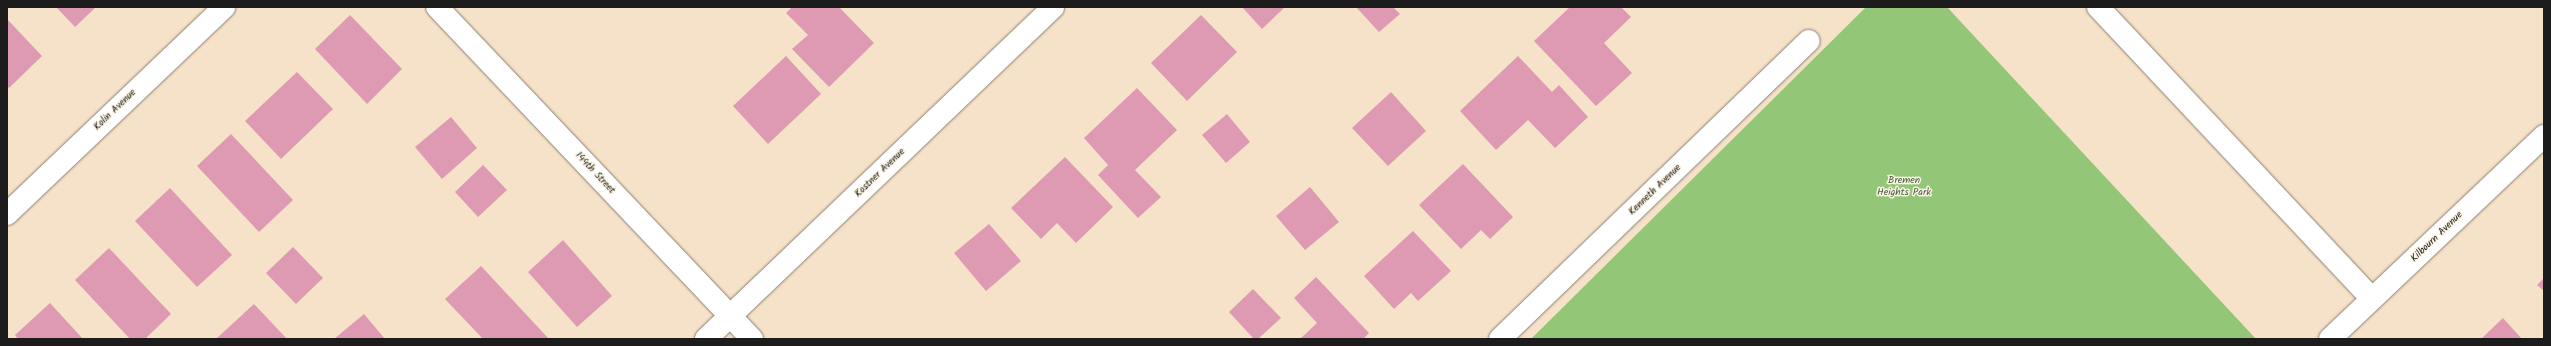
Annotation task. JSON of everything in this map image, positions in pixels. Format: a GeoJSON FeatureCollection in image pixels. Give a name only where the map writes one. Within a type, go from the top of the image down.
{"type":"FeatureCollection","features":[{"type":"Feature","properties":{"kind":"street","name":"Kolin Avenue"},"geometry":{"type":"LineString","coordinates":[[7,214],[224,7]]}},
{"type":"Feature","properties":{"kind":"street","name":"144th Street"},"geometry":{"type":"LineString","coordinates":[[438,7],[752,339]]}},
{"type":"Feature","properties":{"kind":"street","name":"Kostner Avenue"},"geometry":{"type":"LineString","coordinates":[[706,339],[1053,7]]}},
{"type":"Feature","properties":{"kind":"street"},"geometry":{"type":"LineString","coordinates":[[2098,7],[2372,299]]}},
{"type":"Feature","properties":{"kind":"street","name":"Kenneth Avenue"},"geometry":{"type":"LineString","coordinates":[[1500,339],[1809,41]]}},
{"type":"Feature","properties":{"kind":"street","name":"Kilbourn Avenue"},"geometry":{"type":"LineString","coordinates":[[2330,339],[2544,136]]}},
{"type":"Feature","properties":{"kind":"green space","name":"Bremen Heights Park"},"geometry":{"type":"Polygon","coordinates":[[[1866,7],[1947,7],[2256,339],[1531,339],[1866,7]]]}},
{"type":"Feature","properties":{"kind":"building"},"geometry":{"type":"Polygon","coordinates":[[[56,7],[96,7],[75,27],[56,7]]]}},
{"type":"Feature","properties":{"kind":"building"},"geometry":{"type":"Polygon","coordinates":[[[792,7],[839,7],[874,43],[829,87],[792,49],[808,35],[786,13],[792,7]]]}},
{"type":"Feature","properties":{"kind":"building"},"geometry":{"type":"Polygon","coordinates":[[[1242,7],[1285,7],[1262,29],[1242,7]]]}},
{"type":"Feature","properties":{"kind":"building"},"geometry":{"type":"Polygon","coordinates":[[[1356,7],[1393,7],[1400,14],[1379,32],[1356,7]]]}},
{"type":"Feature","properties":{"kind":"building"},"geometry":{"type":"Polygon","coordinates":[[[1570,7],[1621,7],[1631,17],[1604,43],[1632,73],[1596,106],[1534,41],[1570,7]]]}},
{"type":"Feature","properties":{"kind":"building"},"geometry":{"type":"Polygon","coordinates":[[[350,15],[402,69],[367,104],[315,49],[350,15]]]}},
{"type":"Feature","properties":{"kind":"building"},"geometry":{"type":"Polygon","coordinates":[[[1201,15],[1237,52],[1187,101],[1151,63],[1201,15]]]}},
{"type":"Feature","properties":{"kind":"building"},"geometry":{"type":"Polygon","coordinates":[[[7,19],[42,56],[9,88],[7,86],[7,19]]]}},
{"type":"Feature","properties":{"kind":"building"},"geometry":{"type":"Polygon","coordinates":[[[786,56],[821,94],[768,144],[733,106],[786,56]]]}},
{"type":"Feature","properties":{"kind":"building"},"geometry":{"type":"Polygon","coordinates":[[[1518,56],[1552,92],[1559,85],[1588,117],[1555,148],[1528,120],[1496,150],[1460,111],[1518,56]]]}},
{"type":"Feature","properties":{"kind":"building"},"geometry":{"type":"Polygon","coordinates":[[[297,72],[333,109],[281,159],[245,121],[297,72]]]}},
{"type":"Feature","properties":{"kind":"building"},"geometry":{"type":"Polygon","coordinates":[[[1137,88],[1177,130],[1135,170],[1161,197],[1138,218],[1098,175],[1108,165],[1084,138],[1137,88]]]}},
{"type":"Feature","properties":{"kind":"building"},"geometry":{"type":"Polygon","coordinates":[[[1391,92],[1426,131],[1388,166],[1352,128],[1391,92]]]}},
{"type":"Feature","properties":{"kind":"building"},"geometry":{"type":"Polygon","coordinates":[[[1227,114],[1250,142],[1226,163],[1202,135],[1227,114]]]}},
{"type":"Feature","properties":{"kind":"building"},"geometry":{"type":"Polygon","coordinates":[[[451,117],[477,148],[442,179],[415,147],[451,117]]]}},
{"type":"Feature","properties":{"kind":"building"},"geometry":{"type":"Polygon","coordinates":[[[231,134],[293,200],[259,232],[197,166],[231,134]]]}},
{"type":"Feature","properties":{"kind":"building"},"geometry":{"type":"Polygon","coordinates":[[[1065,157],[1113,207],[1076,243],[1057,223],[1041,239],[1011,208],[1065,157]]]}},
{"type":"Feature","properties":{"kind":"building"},"geometry":{"type":"Polygon","coordinates":[[[1463,164],[1513,217],[1490,239],[1481,230],[1461,249],[1419,205],[1463,164]]]}},
{"type":"Feature","properties":{"kind":"building"},"geometry":{"type":"Polygon","coordinates":[[[483,165],[507,190],[478,217],[455,192],[483,165]]]}},
{"type":"Feature","properties":{"kind":"building"},"geometry":{"type":"Polygon","coordinates":[[[1310,187],[1339,222],[1305,250],[1276,216],[1310,187]]]}},
{"type":"Feature","properties":{"kind":"building"},"geometry":{"type":"Polygon","coordinates":[[[170,188],[232,255],[197,287],[135,221],[170,188]]]}},
{"type":"Feature","properties":{"kind":"building"},"geometry":{"type":"Polygon","coordinates":[[[989,224],[1021,261],[986,291],[954,253],[989,224]]]}},
{"type":"Feature","properties":{"kind":"building"},"geometry":{"type":"Polygon","coordinates":[[[1413,231],[1451,271],[1418,301],[1411,293],[1394,309],[1364,276],[1413,231]]]}},
{"type":"Feature","properties":{"kind":"building"},"geometry":{"type":"Polygon","coordinates":[[[563,240],[612,296],[577,327],[528,272],[563,240]]]}},
{"type":"Feature","properties":{"kind":"building"},"geometry":{"type":"Polygon","coordinates":[[[293,247],[323,278],[296,304],[266,273],[293,247]]]}},
{"type":"Feature","properties":{"kind":"building"},"geometry":{"type":"Polygon","coordinates":[[[109,248],[171,314],[145,339],[130,339],[75,280],[109,248]]]}},
{"type":"Feature","properties":{"kind":"building"},"geometry":{"type":"Polygon","coordinates":[[[481,266],[549,339],[483,339],[445,299],[481,266]]]}},
{"type":"Feature","properties":{"kind":"building"},"geometry":{"type":"Polygon","coordinates":[[[1316,277],[1369,333],[1363,339],[1300,339],[1317,323],[1294,298],[1316,277]]]}},
{"type":"Feature","properties":{"kind":"building"},"geometry":{"type":"Polygon","coordinates":[[[2544,278],[2544,291],[2537,285],[2544,278]]]}},
{"type":"Feature","properties":{"kind":"building"},"geometry":{"type":"Polygon","coordinates":[[[1253,289],[1281,318],[1258,339],[1254,339],[1229,312],[1253,289]]]}},
{"type":"Feature","properties":{"kind":"building"},"geometry":{"type":"Polygon","coordinates":[[[50,303],[83,339],[18,339],[15,335],[50,303]]]}},
{"type":"Feature","properties":{"kind":"building"},"geometry":{"type":"Polygon","coordinates":[[[254,304],[287,339],[216,339],[254,304]]]}},
{"type":"Feature","properties":{"kind":"building"},"geometry":{"type":"Polygon","coordinates":[[[364,314],[385,339],[334,339],[364,314]]]}},
{"type":"Feature","properties":{"kind":"building"},"geometry":{"type":"Polygon","coordinates":[[[2503,318],[2522,339],[2481,339],[2503,318]]]}}]}
